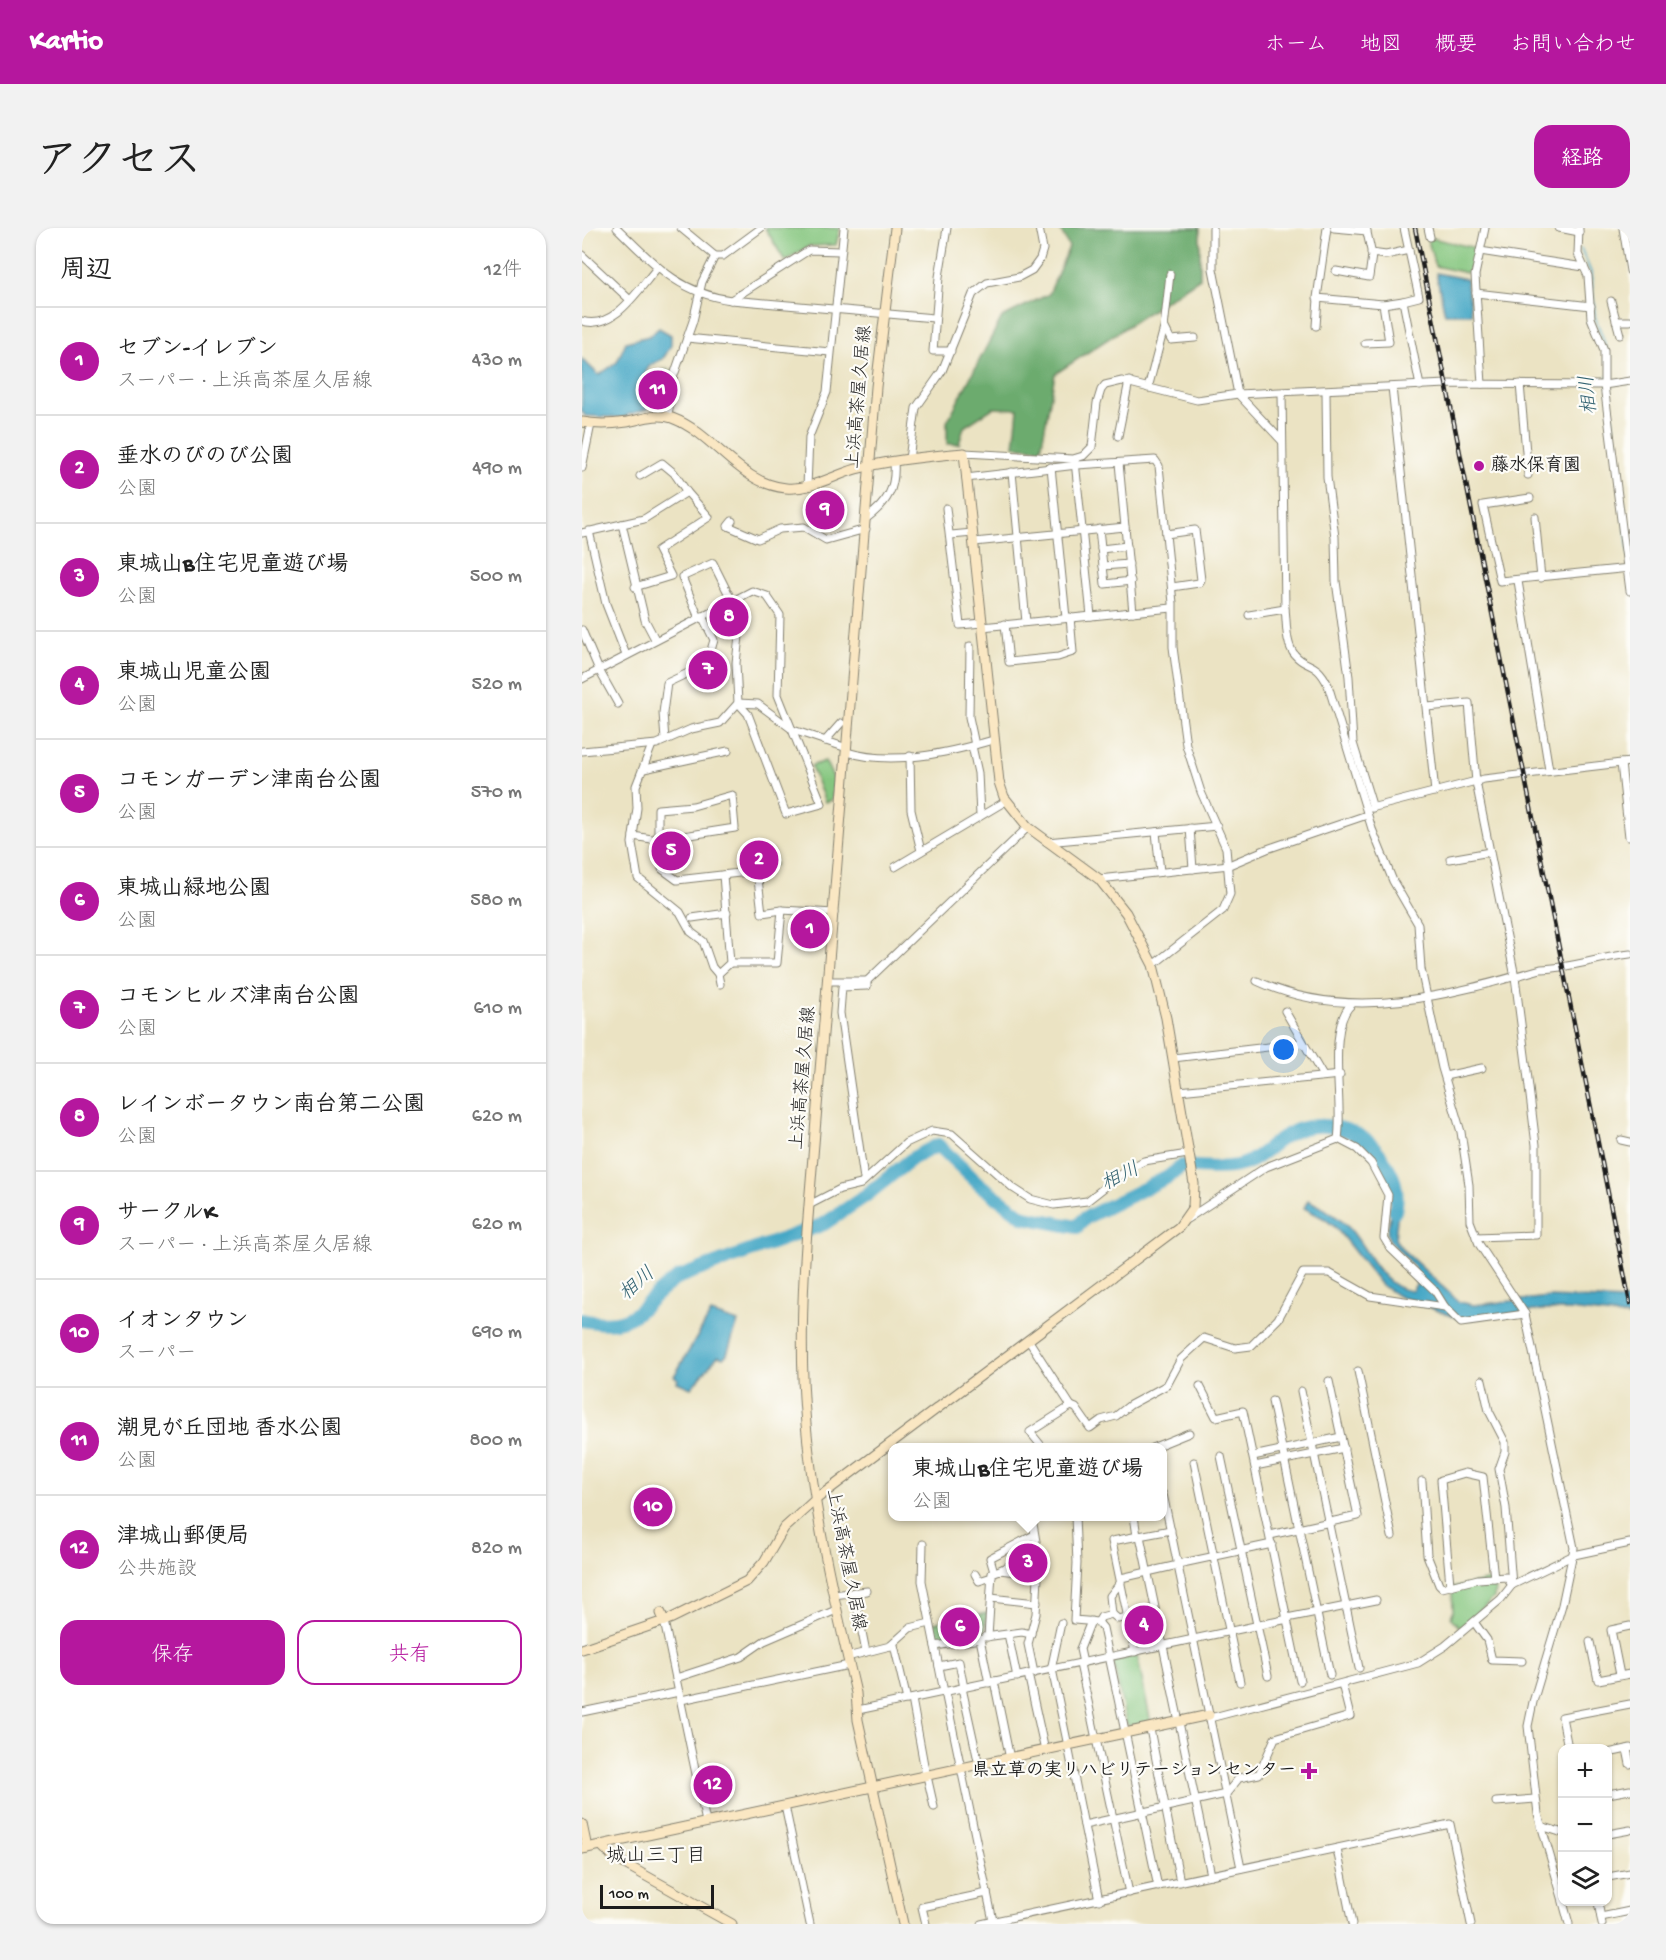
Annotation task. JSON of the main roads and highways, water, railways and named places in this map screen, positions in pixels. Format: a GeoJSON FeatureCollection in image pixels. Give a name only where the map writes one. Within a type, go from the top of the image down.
{"type":"FeatureCollection","features":[{"type":"Feature","properties":{"kind":"water"},"geometry":{"type":"Polygon","coordinates":[[[1436,273],[1466,279],[1472,314],[1445,314],[1436,273]]]}},
{"type":"Feature","properties":{"kind":"water"},"geometry":{"type":"Polygon","coordinates":[[[659,328],[671,335],[671,346],[663,359],[650,365],[637,387],[649,404],[648,409],[627,415],[627,418],[585,416],[582,411],[582,359],[599,375],[617,362],[626,342],[649,336],[659,328]]]}},
{"type":"Feature","properties":{"kind":"water"},"geometry":{"type":"Polygon","coordinates":[[[1390,1164],[1399,1200],[1395,1239],[1403,1250],[1459,1302],[1474,1305],[1549,1297],[1626,1300],[1630,1302],[1630,1317],[1570,1310],[1542,1310],[1463,1320],[1398,1296],[1380,1284],[1336,1228],[1325,1219],[1304,1208],[1308,1200],[1340,1220],[1357,1237],[1384,1276],[1401,1289],[1412,1291],[1417,1283],[1414,1279],[1415,1268],[1390,1241],[1387,1234],[1394,1193],[1390,1164]]]}},
{"type":"Feature","properties":{"kind":"water"},"geometry":{"type":"Polygon","coordinates":[[[711,1313],[738,1322],[727,1354],[723,1358],[718,1356],[691,1388],[677,1382],[678,1379],[674,1376],[711,1313]]]}},
{"type":"Feature","properties":{"kind":"waterway","name":"相川"},"geometry":{"type":"LineString","coordinates":[[1581,249],[1591,273],[1595,317],[1607,350]]}},
{"type":"Feature","properties":{"kind":"waterway","name":"相川"},"geometry":{"type":"LineString","coordinates":[[1607,376],[1630,562]]}},
{"type":"Feature","properties":{"kind":"waterway","name":"相川"},"geometry":{"type":"LineString","coordinates":[[582,1320],[601,1323],[628,1319],[679,1277],[824,1224],[864,1197],[913,1158],[938,1145],[980,1185],[1024,1217],[1077,1227],[1085,1218],[1168,1177],[1182,1166],[1234,1167],[1253,1160],[1287,1135],[1299,1130],[1325,1126],[1351,1132],[1362,1138],[1381,1156],[1396,1188],[1395,1211]]}},
{"type":"Feature","properties":{"kind":"railway"},"geometry":{"type":"LineString","coordinates":[[1415,228],[1630,1303]]}},
{"type":"Feature","properties":{"kind":"place","name":"潮見が丘団地 香水公園"},"geometry":{"type":"Point","coordinates":[658,390]}},
{"type":"Feature","properties":{"kind":"place","name":"藤水保育園"},"geometry":{"type":"Point","coordinates":[1479,466]}},
{"type":"Feature","properties":{"kind":"place","name":"サークルK"},"geometry":{"type":"Point","coordinates":[825,510]}},
{"type":"Feature","properties":{"kind":"place","name":"レインボータウン南台第二公園"},"geometry":{"type":"Point","coordinates":[729,617]}},
{"type":"Feature","properties":{"kind":"place","name":"コモンヒルズ津南台公園"},"geometry":{"type":"Point","coordinates":[708,670]}},
{"type":"Feature","properties":{"kind":"place","name":"コモンガーデン津南台公園"},"geometry":{"type":"Point","coordinates":[671,851]}},
{"type":"Feature","properties":{"kind":"place","name":"垂水のびのび公園"},"geometry":{"type":"Point","coordinates":[759,860]}},
{"type":"Feature","properties":{"kind":"place","name":"セブン-イレブン"},"geometry":{"type":"Point","coordinates":[810,929]}},
{"type":"Feature","properties":{"kind":"place","name":"イオンタウン"},"geometry":{"type":"Point","coordinates":[653,1507]}},
{"type":"Feature","properties":{"kind":"place","name":"東城山B住宅児童遊び場"},"geometry":{"type":"Point","coordinates":[1028,1563]}},
{"type":"Feature","properties":{"kind":"place","name":"東城山児童公園"},"geometry":{"type":"Point","coordinates":[1144,1625]}},
{"type":"Feature","properties":{"kind":"place","name":"東城山緑地公園"},"geometry":{"type":"Point","coordinates":[960,1627]}},
{"type":"Feature","properties":{"kind":"place","name":"県立草の実リハビリテーションセンター"},"geometry":{"type":"Point","coordinates":[1309,1771]}},
{"type":"Feature","properties":{"kind":"place","name":"津城山郵便局"},"geometry":{"type":"Point","coordinates":[713,1785]}},
{"type":"Feature","properties":{"kind":"district","name":"城山三丁目"},"geometry":{"type":"Point","coordinates":[656,1857]}}]}
